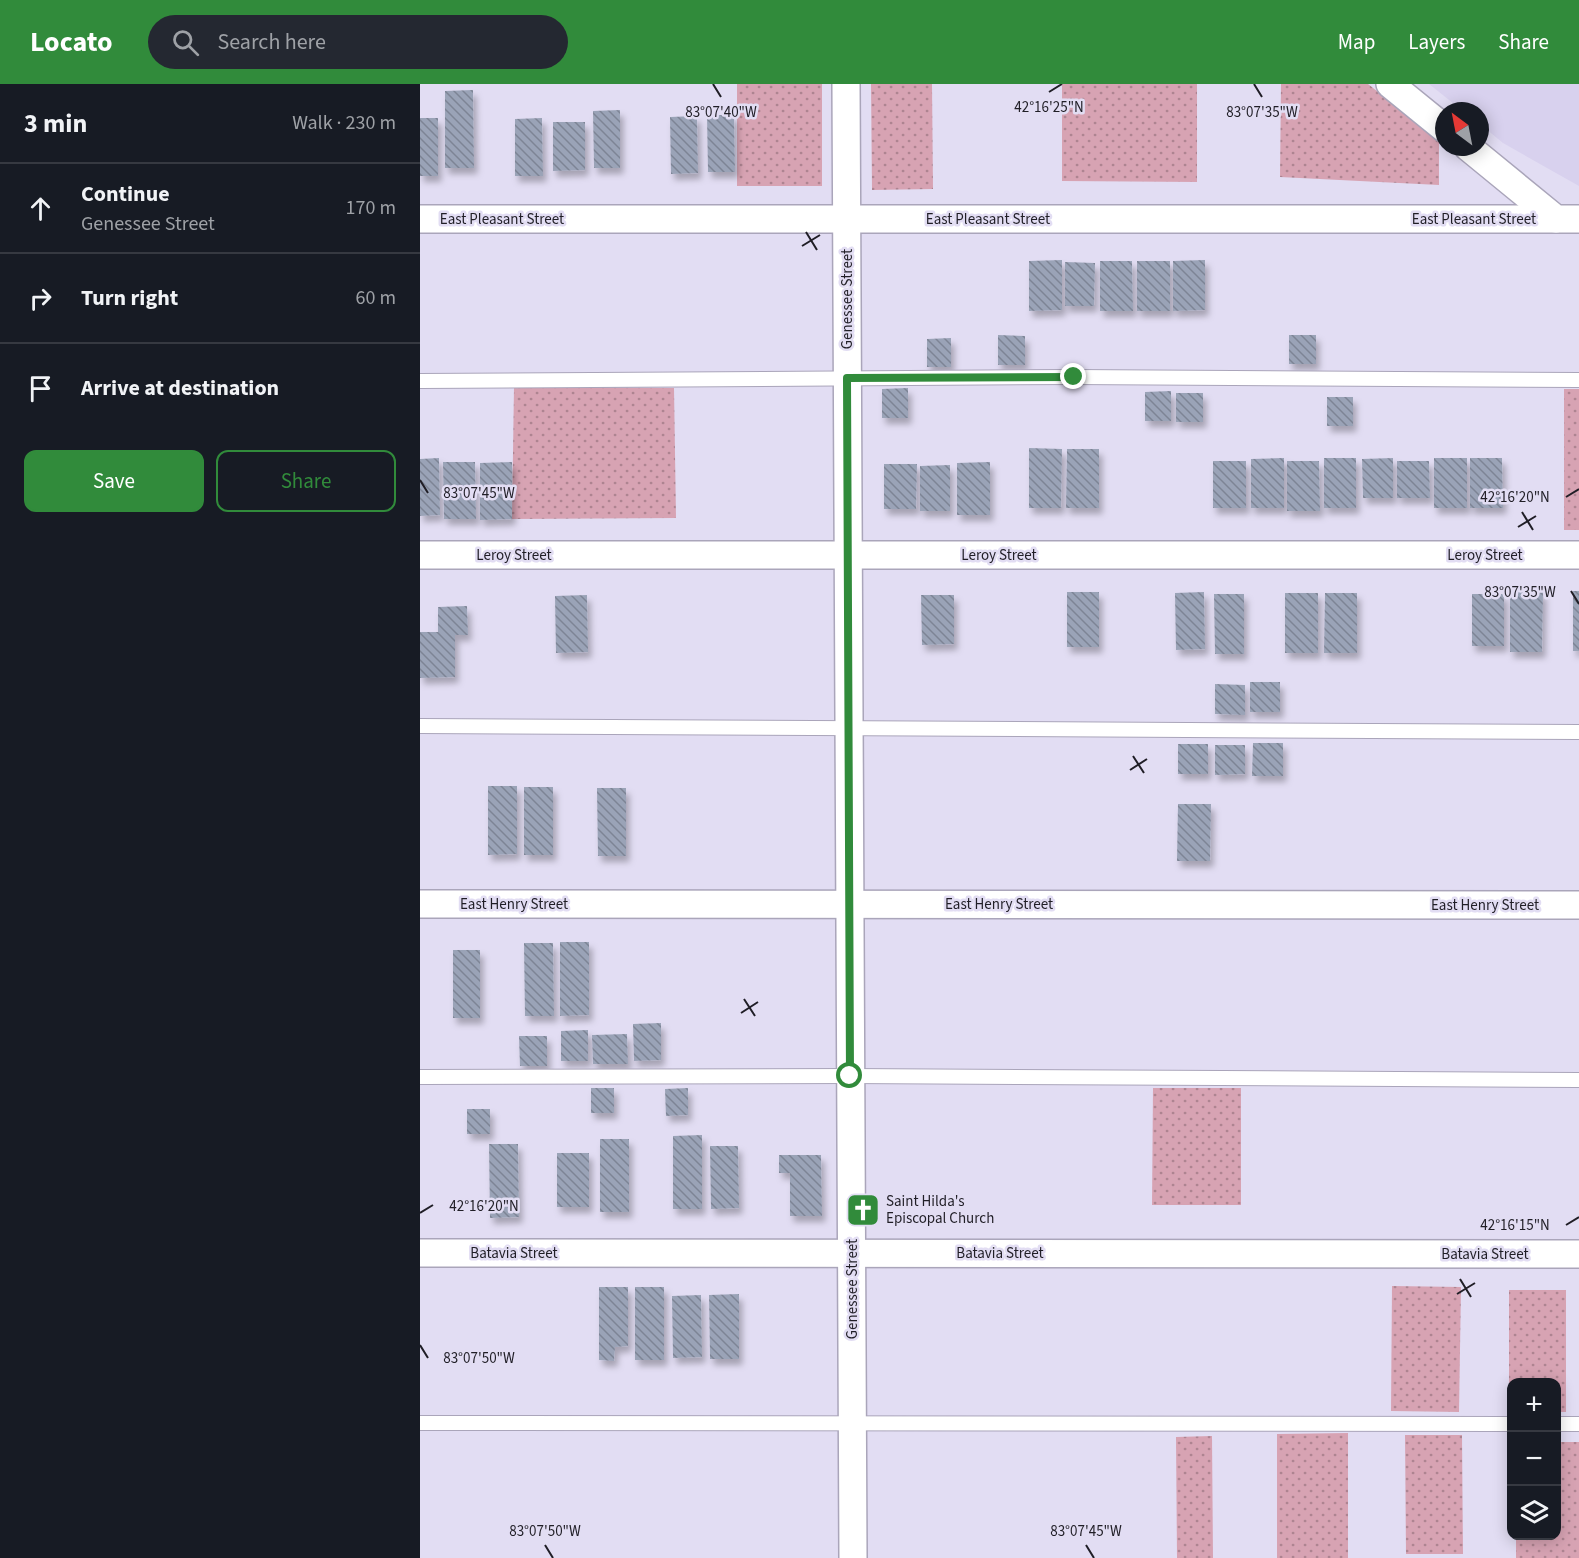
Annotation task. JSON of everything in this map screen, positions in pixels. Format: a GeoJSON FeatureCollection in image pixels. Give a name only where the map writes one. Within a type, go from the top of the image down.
{"type":"FeatureCollection","features":[{"type":"Feature","properties":{"kind":"street","name":"Genessee Street"},"geometry":{"type":"LineString","coordinates":[[846,84],[853,1558]]}},
{"type":"Feature","properties":{"kind":"street"},"geometry":{"type":"LineString","coordinates":[[1390,84],[1435,121]]}},
{"type":"Feature","properties":{"kind":"street"},"geometry":{"type":"LineString","coordinates":[[1480,156],[1568,219]]}},
{"type":"Feature","properties":{"kind":"street","name":"East Pleasant Street"},"geometry":{"type":"LineString","coordinates":[[420,219],[1568,219]]}},
{"type":"Feature","properties":{"kind":"street","name":"Leroy Street"},"geometry":{"type":"LineString","coordinates":[[420,555],[1579,555]]}},
{"type":"Feature","properties":{"kind":"street","name":"East Henry Street"},"geometry":{"type":"LineString","coordinates":[[420,904],[1579,905]]}},
{"type":"Feature","properties":{"kind":"street","name":"Batavia Street"},"geometry":{"type":"LineString","coordinates":[[420,1253],[1579,1254]]}},
{"type":"Feature","properties":{"kind":"lane"},"geometry":{"type":"LineString","coordinates":[[420,381],[1074,377],[1579,380]]}},
{"type":"Feature","properties":{"kind":"lane"},"geometry":{"type":"LineString","coordinates":[[420,726],[1579,732]]}},
{"type":"Feature","properties":{"kind":"lane"},"geometry":{"type":"LineString","coordinates":[[420,1077],[850,1076],[1579,1080]]}},
{"type":"Feature","properties":{"kind":"lane"},"geometry":{"type":"LineString","coordinates":[[420,1423],[1507,1424]]}},
{"type":"Feature","properties":{"kind":"lane"},"geometry":{"type":"LineString","coordinates":[[1561,1424],[1579,1424]]}},
{"type":"Feature","properties":{"kind":"shaded area"},"geometry":{"type":"Polygon","coordinates":[[[737,84],[822,84],[822,186],[737,186],[737,84]]]}},
{"type":"Feature","properties":{"kind":"shaded area"},"geometry":{"type":"Polygon","coordinates":[[[871,84],[932,84],[933,189],[872,190],[871,84]]]}},
{"type":"Feature","properties":{"kind":"shaded area"},"geometry":{"type":"Polygon","coordinates":[[[1062,84],[1197,84],[1197,182],[1062,181],[1062,84]]]}},
{"type":"Feature","properties":{"kind":"shaded area"},"geometry":{"type":"Polygon","coordinates":[[[1281,84],[1368,84],[1435,137],[1435,156],[1439,156],[1439,185],[1280,177],[1281,84]]]}},
{"type":"Feature","properties":{"kind":"shaded area"},"geometry":{"type":"Polygon","coordinates":[[[1429,84],[1579,84],[1579,186],[1503,143],[1489,131],[1489,102],[1452,102],[1429,84]]]}},
{"type":"Feature","properties":{"kind":"shaded area"},"geometry":{"type":"Polygon","coordinates":[[[514,387],[674,388],[676,518],[512,519],[514,387]]]}},
{"type":"Feature","properties":{"kind":"shaded area"},"geometry":{"type":"Polygon","coordinates":[[[1564,389],[1579,389],[1579,530],[1564,530],[1564,389]]]}},
{"type":"Feature","properties":{"kind":"shaded area"},"geometry":{"type":"Polygon","coordinates":[[[1153,1088],[1241,1088],[1241,1205],[1152,1205],[1153,1088]]]}},
{"type":"Feature","properties":{"kind":"shaded area"},"geometry":{"type":"Polygon","coordinates":[[[1392,1286],[1461,1287],[1459,1412],[1391,1411],[1392,1286]]]}},
{"type":"Feature","properties":{"kind":"shaded area"},"geometry":{"type":"Polygon","coordinates":[[[1509,1290],[1566,1290],[1566,1412],[1561,1412],[1561,1378],[1509,1378],[1509,1290]]]}},
{"type":"Feature","properties":{"kind":"shaded area"},"geometry":{"type":"Polygon","coordinates":[[[1348,1433],[1348,1558],[1277,1558],[1277,1434],[1348,1433]]]}},
{"type":"Feature","properties":{"kind":"shaded area"},"geometry":{"type":"Polygon","coordinates":[[[1405,1435],[1462,1435],[1463,1554],[1406,1554],[1405,1435]]]}},
{"type":"Feature","properties":{"kind":"shaded area"},"geometry":{"type":"Polygon","coordinates":[[[1212,1436],[1213,1558],[1177,1558],[1176,1437],[1212,1436]]]}},
{"type":"Feature","properties":{"kind":"shaded area"},"geometry":{"type":"Polygon","coordinates":[[[1561,1442],[1579,1442],[1579,1558],[1516,1558],[1516,1540],[1561,1540],[1561,1442]]]}},
{"type":"Feature","properties":{"kind":"building"},"geometry":{"type":"Polygon","coordinates":[[[473,90],[474,168],[445,168],[445,91],[473,90]]]}},
{"type":"Feature","properties":{"kind":"building"},"geometry":{"type":"Polygon","coordinates":[[[620,110],[620,168],[594,168],[593,111],[620,110]]]}},
{"type":"Feature","properties":{"kind":"building"},"geometry":{"type":"Polygon","coordinates":[[[707,115],[734,115],[735,172],[708,172],[707,115]]]}},
{"type":"Feature","properties":{"kind":"building"},"geometry":{"type":"Polygon","coordinates":[[[697,116],[698,173],[671,174],[670,117],[697,116]]]}},
{"type":"Feature","properties":{"kind":"building"},"geometry":{"type":"Polygon","coordinates":[[[420,118],[438,118],[438,176],[420,176],[420,118]]]}},
{"type":"Feature","properties":{"kind":"building"},"geometry":{"type":"Polygon","coordinates":[[[542,118],[543,176],[515,176],[515,119],[542,118]]]}},
{"type":"Feature","properties":{"kind":"building"},"geometry":{"type":"Polygon","coordinates":[[[553,122],[585,122],[585,170],[553,171],[553,122]]]}},
{"type":"Feature","properties":{"kind":"building"},"geometry":{"type":"Polygon","coordinates":[[[1062,260],[1062,310],[1029,311],[1029,261],[1062,260]]]}},
{"type":"Feature","properties":{"kind":"building"},"geometry":{"type":"Polygon","coordinates":[[[1205,260],[1205,310],[1173,311],[1173,261],[1205,260]]]}},
{"type":"Feature","properties":{"kind":"building"},"geometry":{"type":"Polygon","coordinates":[[[1100,261],[1132,261],[1133,311],[1100,311],[1100,261]]]}},
{"type":"Feature","properties":{"kind":"building"},"geometry":{"type":"Polygon","coordinates":[[[1137,261],[1170,261],[1170,311],[1137,311],[1137,261]]]}},
{"type":"Feature","properties":{"kind":"building"},"geometry":{"type":"Polygon","coordinates":[[[1065,262],[1095,263],[1094,306],[1065,306],[1065,262]]]}},
{"type":"Feature","properties":{"kind":"building"},"geometry":{"type":"Polygon","coordinates":[[[998,335],[1025,336],[1025,365],[998,365],[998,335]]]}},
{"type":"Feature","properties":{"kind":"building"},"geometry":{"type":"Polygon","coordinates":[[[1289,335],[1316,335],[1316,364],[1289,364],[1289,335]]]}},
{"type":"Feature","properties":{"kind":"building"},"geometry":{"type":"Polygon","coordinates":[[[951,338],[951,367],[927,367],[927,339],[951,338]]]}},
{"type":"Feature","properties":{"kind":"building"},"geometry":{"type":"Polygon","coordinates":[[[908,388],[908,418],[882,418],[882,389],[908,388]]]}},
{"type":"Feature","properties":{"kind":"building"},"geometry":{"type":"Polygon","coordinates":[[[1171,391],[1171,421],[1145,421],[1145,392],[1171,391]]]}},
{"type":"Feature","properties":{"kind":"building"},"geometry":{"type":"Polygon","coordinates":[[[1176,393],[1203,393],[1203,422],[1176,422],[1176,393]]]}},
{"type":"Feature","properties":{"kind":"building"},"geometry":{"type":"Polygon","coordinates":[[[1327,397],[1353,397],[1353,426],[1327,426],[1327,397]]]}},
{"type":"Feature","properties":{"kind":"building"},"geometry":{"type":"Polygon","coordinates":[[[1029,448],[1062,449],[1061,508],[1029,508],[1029,448]]]}},
{"type":"Feature","properties":{"kind":"building"},"geometry":{"type":"Polygon","coordinates":[[[1067,449],[1099,449],[1099,508],[1066,508],[1067,449]]]}},
{"type":"Feature","properties":{"kind":"building"},"geometry":{"type":"Polygon","coordinates":[[[439,458],[440,515],[420,516],[420,459],[439,458]]]}},
{"type":"Feature","properties":{"kind":"building"},"geometry":{"type":"Polygon","coordinates":[[[1284,458],[1284,508],[1251,508],[1251,459],[1284,458]]]}},
{"type":"Feature","properties":{"kind":"building"},"geometry":{"type":"Polygon","coordinates":[[[1324,458],[1356,458],[1356,508],[1324,508],[1324,458]]]}},
{"type":"Feature","properties":{"kind":"building"},"geometry":{"type":"Polygon","coordinates":[[[1393,458],[1393,498],[1363,498],[1362,459],[1393,458]]]}},
{"type":"Feature","properties":{"kind":"building"},"geometry":{"type":"Polygon","coordinates":[[[1434,458],[1467,458],[1467,508],[1434,508],[1434,458]]]}},
{"type":"Feature","properties":{"kind":"building"},"geometry":{"type":"Polygon","coordinates":[[[1470,458],[1502,458],[1503,508],[1470,508],[1470,458]]]}},
{"type":"Feature","properties":{"kind":"building"},"geometry":{"type":"Polygon","coordinates":[[[1213,461],[1246,461],[1246,508],[1213,508],[1213,461]]]}},
{"type":"Feature","properties":{"kind":"building"},"geometry":{"type":"Polygon","coordinates":[[[1287,461],[1319,461],[1320,511],[1287,511],[1287,461]]]}},
{"type":"Feature","properties":{"kind":"building"},"geometry":{"type":"Polygon","coordinates":[[[1397,461],[1429,461],[1430,498],[1397,498],[1397,461]]]}},
{"type":"Feature","properties":{"kind":"building"},"geometry":{"type":"Polygon","coordinates":[[[443,462],[475,462],[476,519],[444,519],[443,462]]]}},
{"type":"Feature","properties":{"kind":"building"},"geometry":{"type":"Polygon","coordinates":[[[512,462],[512,519],[480,520],[480,463],[512,462]]]}},
{"type":"Feature","properties":{"kind":"building"},"geometry":{"type":"Polygon","coordinates":[[[990,462],[990,515],[957,515],[957,463],[990,462]]]}},
{"type":"Feature","properties":{"kind":"building"},"geometry":{"type":"Polygon","coordinates":[[[884,464],[917,464],[916,509],[884,509],[884,464]]]}},
{"type":"Feature","properties":{"kind":"building"},"geometry":{"type":"Polygon","coordinates":[[[950,465],[950,511],[920,511],[920,466],[950,465]]]}},
{"type":"Feature","properties":{"kind":"building"},"geometry":{"type":"Polygon","coordinates":[[[1573,591],[1579,591],[1579,651],[1573,651],[1573,591]]]}},
{"type":"Feature","properties":{"kind":"building"},"geometry":{"type":"Polygon","coordinates":[[[1067,592],[1099,592],[1099,647],[1067,647],[1067,592]]]}},
{"type":"Feature","properties":{"kind":"building"},"geometry":{"type":"Polygon","coordinates":[[[1204,592],[1205,649],[1176,650],[1175,593],[1204,592]]]}},
{"type":"Feature","properties":{"kind":"building"},"geometry":{"type":"Polygon","coordinates":[[[1510,592],[1543,592],[1542,652],[1510,652],[1510,592]]]}},
{"type":"Feature","properties":{"kind":"building"},"geometry":{"type":"Polygon","coordinates":[[[1285,593],[1318,593],[1318,653],[1285,653],[1285,593]]]}},
{"type":"Feature","properties":{"kind":"building"},"geometry":{"type":"Polygon","coordinates":[[[1325,593],[1357,593],[1357,653],[1324,653],[1325,593]]]}},
{"type":"Feature","properties":{"kind":"building"},"geometry":{"type":"Polygon","coordinates":[[[1214,594],[1244,594],[1244,654],[1215,654],[1214,594]]]}},
{"type":"Feature","properties":{"kind":"building"},"geometry":{"type":"Polygon","coordinates":[[[1472,594],[1504,594],[1504,646],[1472,646],[1472,594]]]}},
{"type":"Feature","properties":{"kind":"building"},"geometry":{"type":"Polygon","coordinates":[[[587,595],[588,652],[556,653],[555,596],[587,595]]]}},
{"type":"Feature","properties":{"kind":"building"},"geometry":{"type":"Polygon","coordinates":[[[921,595],[954,595],[954,644],[922,645],[921,595]]]}},
{"type":"Feature","properties":{"kind":"building"},"geometry":{"type":"Polygon","coordinates":[[[467,606],[468,635],[455,635],[455,677],[420,678],[420,632],[438,632],[438,607],[467,606]]]}},
{"type":"Feature","properties":{"kind":"building"},"geometry":{"type":"Polygon","coordinates":[[[1250,682],[1280,682],[1280,712],[1250,712],[1250,682]]]}},
{"type":"Feature","properties":{"kind":"building"},"geometry":{"type":"Polygon","coordinates":[[[1215,684],[1245,685],[1245,715],[1215,714],[1215,684]]]}},
{"type":"Feature","properties":{"kind":"building"},"geometry":{"type":"Polygon","coordinates":[[[1253,743],[1283,743],[1283,776],[1252,776],[1253,743]]]}},
{"type":"Feature","properties":{"kind":"building"},"geometry":{"type":"Polygon","coordinates":[[[1178,744],[1208,744],[1208,774],[1178,774],[1178,744]]]}},
{"type":"Feature","properties":{"kind":"building"},"geometry":{"type":"Polygon","coordinates":[[[1215,745],[1245,745],[1245,774],[1215,775],[1215,745]]]}},
{"type":"Feature","properties":{"kind":"building"},"geometry":{"type":"Polygon","coordinates":[[[488,786],[517,786],[517,854],[488,855],[488,786]]]}},
{"type":"Feature","properties":{"kind":"building"},"geometry":{"type":"Polygon","coordinates":[[[524,787],[553,787],[553,855],[524,855],[524,787]]]}},
{"type":"Feature","properties":{"kind":"building"},"geometry":{"type":"Polygon","coordinates":[[[597,788],[626,788],[626,856],[598,856],[597,788]]]}},
{"type":"Feature","properties":{"kind":"building"},"geometry":{"type":"Polygon","coordinates":[[[1178,804],[1211,804],[1210,861],[1177,861],[1178,804]]]}},
{"type":"Feature","properties":{"kind":"building"},"geometry":{"type":"Polygon","coordinates":[[[560,942],[589,942],[589,1015],[560,1016],[560,942]]]}},
{"type":"Feature","properties":{"kind":"building"},"geometry":{"type":"Polygon","coordinates":[[[524,943],[553,943],[554,1016],[525,1016],[524,943]]]}},
{"type":"Feature","properties":{"kind":"building"},"geometry":{"type":"Polygon","coordinates":[[[453,950],[480,950],[480,1018],[453,1018],[453,950]]]}},
{"type":"Feature","properties":{"kind":"building"},"geometry":{"type":"Polygon","coordinates":[[[661,1023],[661,1060],[634,1061],[633,1024],[661,1023]]]}},
{"type":"Feature","properties":{"kind":"building"},"geometry":{"type":"Polygon","coordinates":[[[588,1030],[588,1061],[561,1061],[561,1031],[588,1030]]]}},
{"type":"Feature","properties":{"kind":"building"},"geometry":{"type":"Polygon","coordinates":[[[627,1034],[628,1064],[593,1064],[592,1035],[627,1034]]]}},
{"type":"Feature","properties":{"kind":"building"},"geometry":{"type":"Polygon","coordinates":[[[519,1036],[547,1036],[547,1066],[520,1066],[519,1036]]]}},
{"type":"Feature","properties":{"kind":"building"},"geometry":{"type":"Polygon","coordinates":[[[591,1088],[614,1088],[614,1113],[591,1113],[591,1088]]]}},
{"type":"Feature","properties":{"kind":"building"},"geometry":{"type":"Polygon","coordinates":[[[688,1088],[688,1115],[666,1116],[665,1089],[688,1088]]]}},
{"type":"Feature","properties":{"kind":"building"},"geometry":{"type":"Polygon","coordinates":[[[467,1109],[490,1109],[490,1134],[467,1134],[467,1109]]]}},
{"type":"Feature","properties":{"kind":"building"},"geometry":{"type":"Polygon","coordinates":[[[702,1135],[702,1209],[673,1209],[673,1136],[702,1135]]]}},
{"type":"Feature","properties":{"kind":"building"},"geometry":{"type":"Polygon","coordinates":[[[600,1139],[629,1139],[629,1212],[600,1212],[600,1139]]]}},
{"type":"Feature","properties":{"kind":"building"},"geometry":{"type":"Polygon","coordinates":[[[489,1144],[518,1144],[519,1217],[490,1218],[489,1144]]]}},
{"type":"Feature","properties":{"kind":"building"},"geometry":{"type":"Polygon","coordinates":[[[710,1146],[738,1146],[739,1208],[711,1209],[710,1146]]]}},
{"type":"Feature","properties":{"kind":"building"},"geometry":{"type":"Polygon","coordinates":[[[557,1153],[589,1153],[589,1207],[557,1207],[557,1153]]]}},
{"type":"Feature","properties":{"kind":"building"},"geometry":{"type":"Polygon","coordinates":[[[779,1155],[821,1155],[822,1216],[790,1216],[790,1173],[779,1173],[779,1155]]]}},
{"type":"Feature","properties":{"kind":"building"},"geometry":{"type":"Polygon","coordinates":[[[599,1287],[628,1287],[628,1346],[615,1347],[614,1361],[599,1360],[599,1287]]]}},
{"type":"Feature","properties":{"kind":"building"},"geometry":{"type":"Polygon","coordinates":[[[635,1287],[664,1287],[664,1360],[635,1360],[635,1287]]]}},
{"type":"Feature","properties":{"kind":"building"},"geometry":{"type":"Polygon","coordinates":[[[739,1294],[739,1359],[710,1359],[709,1295],[739,1294]]]}},
{"type":"Feature","properties":{"kind":"building"},"geometry":{"type":"Polygon","coordinates":[[[701,1295],[702,1357],[673,1358],[672,1296],[701,1295]]]}},
{"type":"Feature","properties":{"kind":"place","name":"Saint Hilda's Episcopal Church"},"geometry":{"type":"Point","coordinates":[863,1210]}},
{"type":"Feature","properties":{"kind":"route"},"geometry":{"type":"LineString","coordinates":[[850,1076],[847,378],[1074,377]]}}]}
